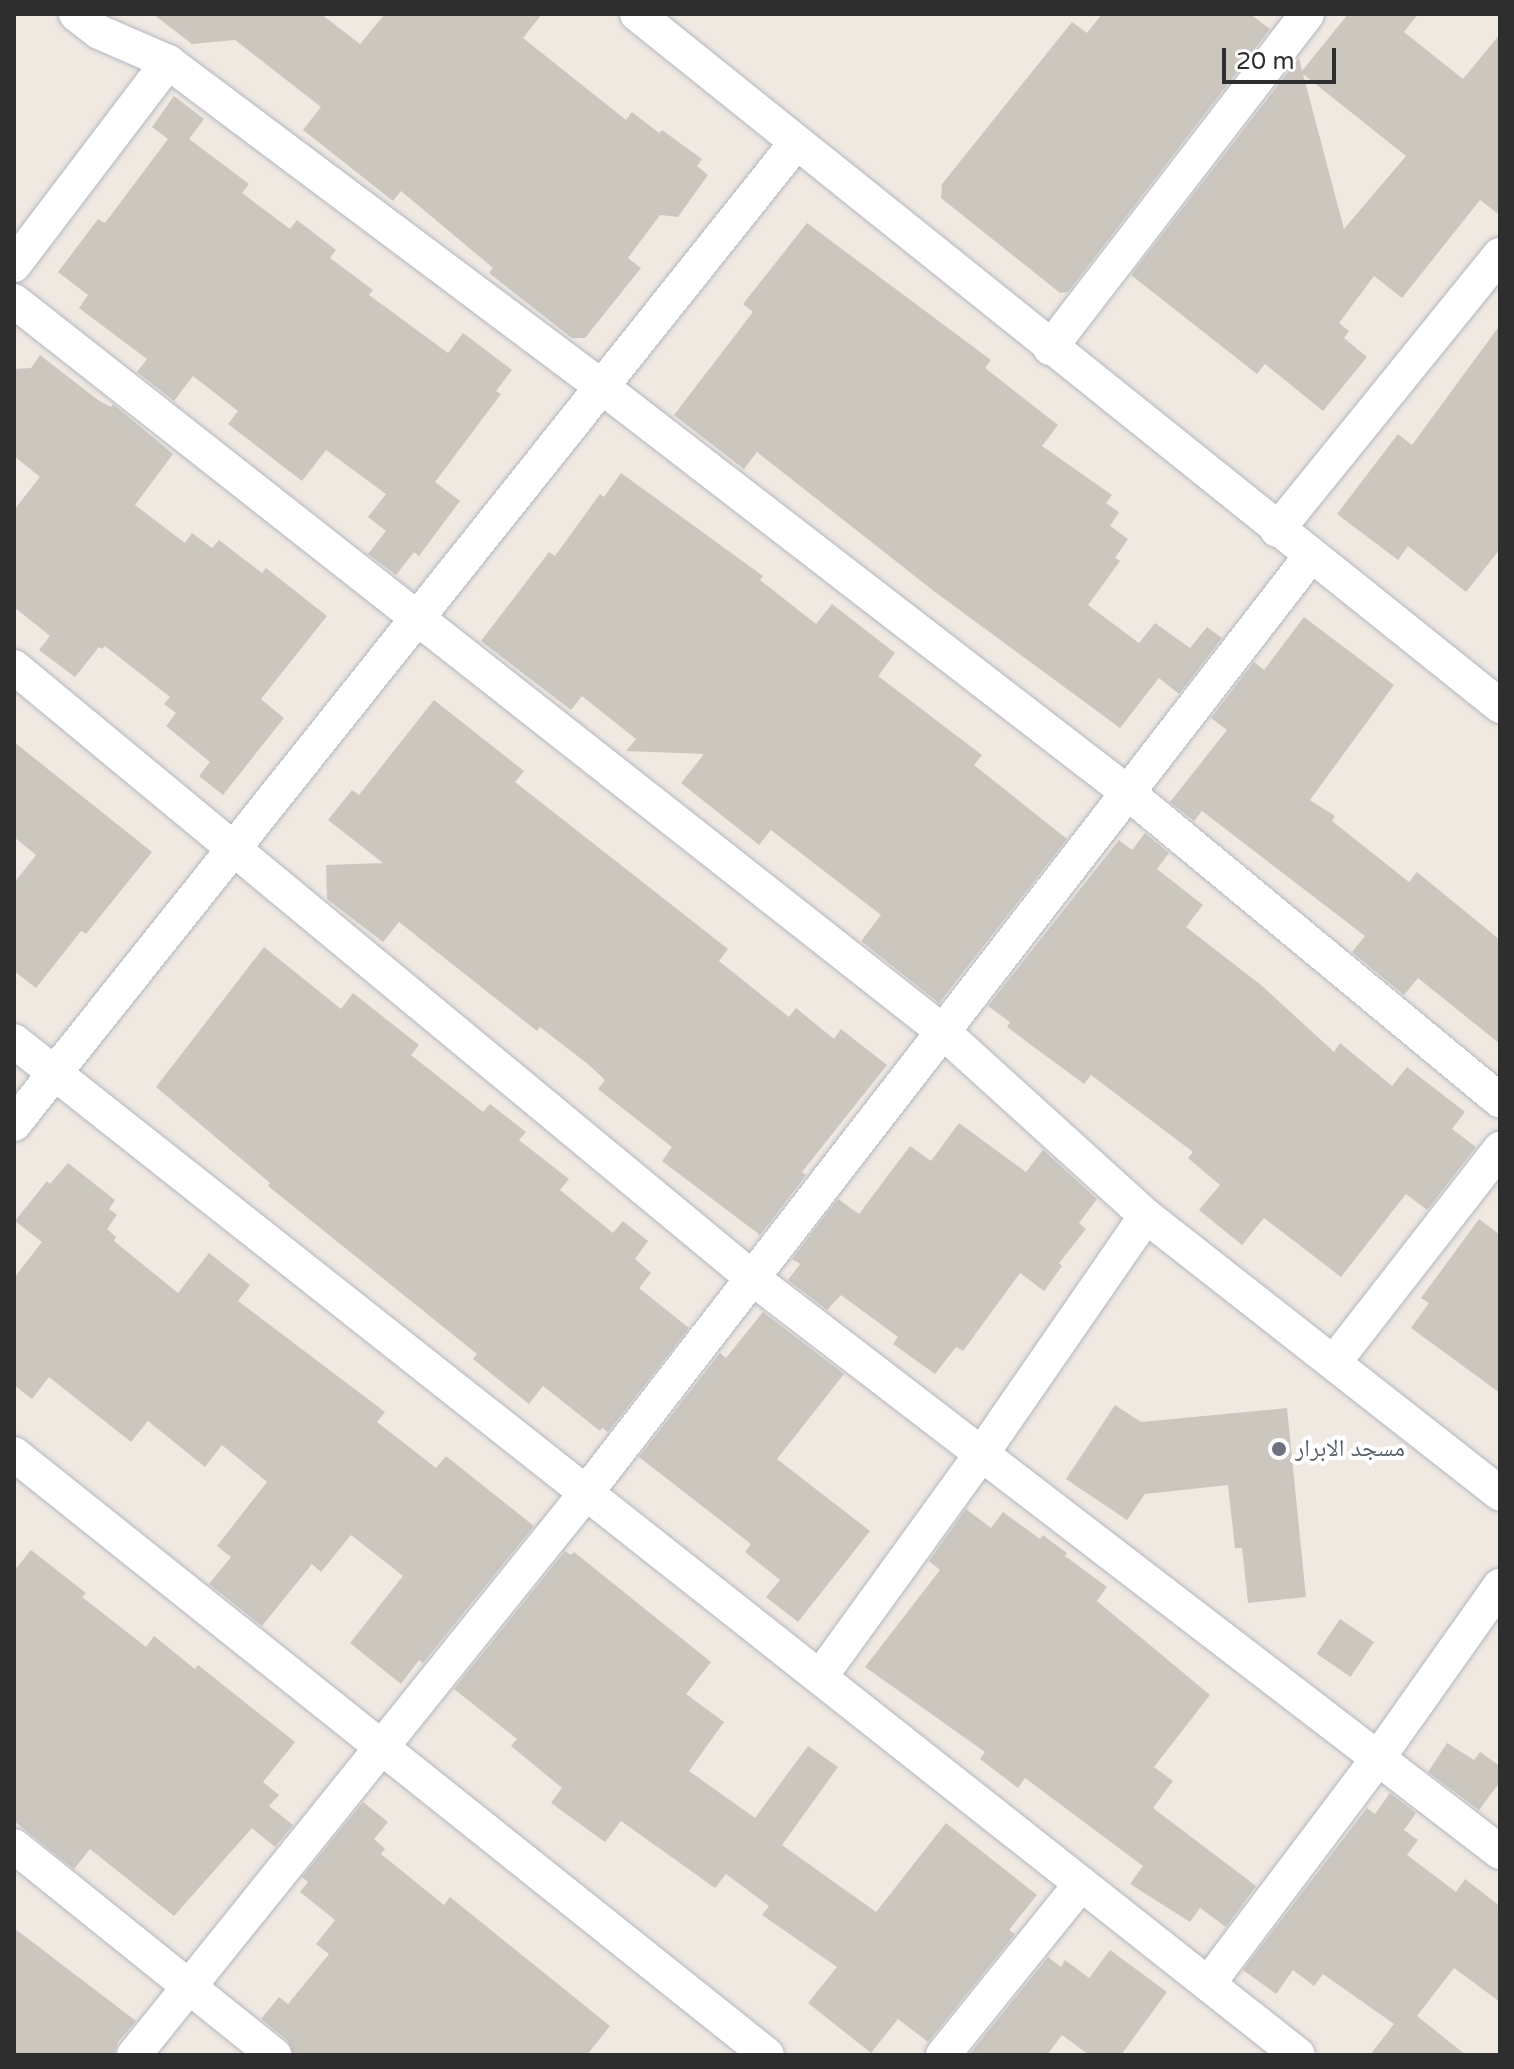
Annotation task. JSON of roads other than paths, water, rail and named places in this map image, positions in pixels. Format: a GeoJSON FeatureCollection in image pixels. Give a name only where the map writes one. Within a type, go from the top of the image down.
{"type":"FeatureCollection","features":[{"type":"Feature","properties":{"kind":"street"},"geometry":{"type":"LineString","coordinates":[[76,14],[99,32],[168,62],[602,387],[1127,792],[1500,1101]]}},
{"type":"Feature","properties":{"kind":"street"},"geometry":{"type":"LineString","coordinates":[[637,14],[1310,557],[1500,706]]}},
{"type":"Feature","properties":{"kind":"street"},"geometry":{"type":"LineString","coordinates":[[1050,348],[1307,14]]}},
{"type":"Feature","properties":{"kind":"street"},"geometry":{"type":"LineString","coordinates":[[14,265],[168,62]]}},
{"type":"Feature","properties":{"kind":"street"},"geometry":{"type":"LineString","coordinates":[[14,1124],[796,143]]}},
{"type":"Feature","properties":{"kind":"street"},"geometry":{"type":"LineString","coordinates":[[1277,530],[1500,255]]}},
{"type":"Feature","properties":{"kind":"street"},"geometry":{"type":"LineString","coordinates":[[14,301],[941,1030],[1146,1216],[1335,1361],[1500,1494]]}},
{"type":"Feature","properties":{"kind":"street"},"geometry":{"type":"LineString","coordinates":[[134,2055],[586,1493],[941,1030],[1310,557]]}},
{"type":"Feature","properties":{"kind":"street"},"geometry":{"type":"LineString","coordinates":[[14,667],[751,1277],[983,1452],[1500,1852]]}},
{"type":"Feature","properties":{"kind":"street"},"geometry":{"type":"LineString","coordinates":[[14,1041],[1298,2055]]}},
{"type":"Feature","properties":{"kind":"street"},"geometry":{"type":"LineString","coordinates":[[1335,1361],[1500,1149]]}},
{"type":"Feature","properties":{"kind":"street"},"geometry":{"type":"LineString","coordinates":[[820,1677],[983,1452],[1146,1216]]}},
{"type":"Feature","properties":{"kind":"street"},"geometry":{"type":"LineString","coordinates":[[14,1454],[767,2055]]}},
{"type":"Feature","properties":{"kind":"street"},"geometry":{"type":"LineString","coordinates":[[1208,1984],[1378,1758],[1500,1586]]}},
{"type":"Feature","properties":{"kind":"street"},"geometry":{"type":"LineString","coordinates":[[14,1846],[274,2055]]}},
{"type":"Feature","properties":{"kind":"street"},"geometry":{"type":"LineString","coordinates":[[943,2055],[1081,1884]]}},
{"type":"Feature","properties":{"kind":"place","name":"مسجد الابرار"},"geometry":{"type":"Point","coordinates":[1279,1449]}}]}
